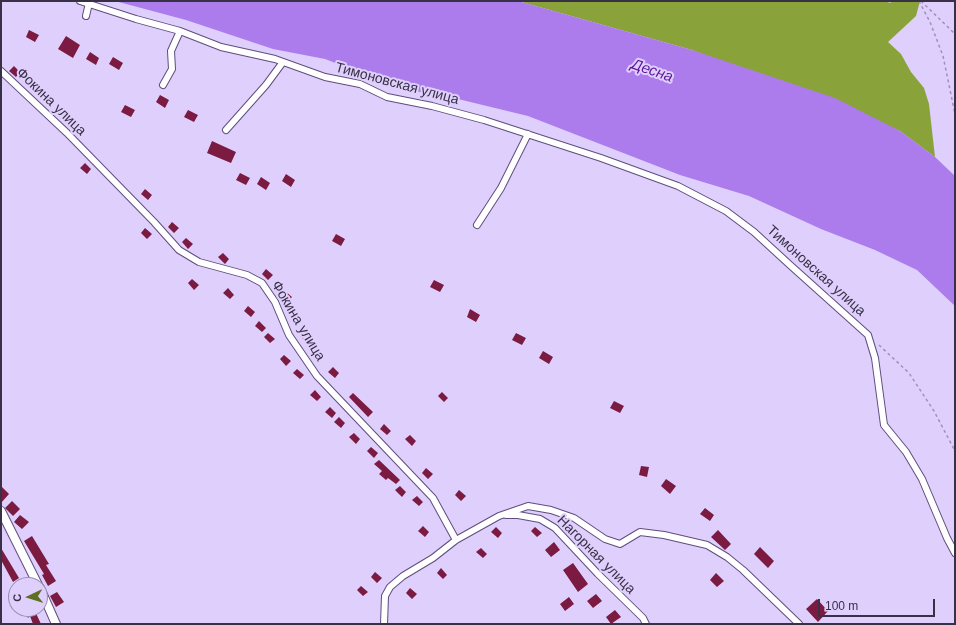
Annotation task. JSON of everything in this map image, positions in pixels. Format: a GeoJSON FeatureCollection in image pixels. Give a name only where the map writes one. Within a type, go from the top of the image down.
{"type":"FeatureCollection","features":[{"type":"Feature","properties":{"kind":"street","name":"Тимоновская улица"},"geometry":{"type":"LineString","coordinates":[[80,1],[180,31],[221,47],[283,62],[325,77],[360,84],[387,96],[484,120],[528,134],[601,158],[678,186],[726,211],[754,232],[868,335],[875,358],[884,425],[906,452],[922,479],[955,553]]}},
{"type":"Feature","properties":{"kind":"street"},"geometry":{"type":"LineString","coordinates":[[86,16],[89,4]]}},
{"type":"Feature","properties":{"kind":"street"},"geometry":{"type":"LineString","coordinates":[[163,85],[172,69],[171,51],[180,31]]}},
{"type":"Feature","properties":{"kind":"street"},"geometry":{"type":"LineString","coordinates":[[226,130],[266,85],[283,62]]}},
{"type":"Feature","properties":{"kind":"street","name":"Фокина улица"},"geometry":{"type":"LineString","coordinates":[[1,71],[67,133],[154,222],[179,250],[199,262],[247,275],[262,284],[275,302],[289,335],[317,376],[433,498],[456,540]]}},
{"type":"Feature","properties":{"kind":"street"},"geometry":{"type":"LineString","coordinates":[[477,224],[501,188],[528,134]]}},
{"type":"Feature","properties":{"kind":"street"},"geometry":{"type":"LineString","coordinates":[[384,624],[385,596],[390,587],[403,576],[433,558],[456,540],[499,516],[528,506],[551,510],[574,518],[605,539],[620,544],[640,532],[664,535],[707,545],[727,557],[743,570],[799,624]]}},
{"type":"Feature","properties":{"kind":"street"},"geometry":{"type":"LineString","coordinates":[[1,511],[34,577]]}},
{"type":"Feature","properties":{"kind":"street","name":"Нагорная улица"},"geometry":{"type":"LineString","coordinates":[[499,516],[518,515],[540,519],[555,528],[598,574],[643,618],[646,624]]}},
{"type":"Feature","properties":{"kind":"street"},"geometry":{"type":"LineString","coordinates":[[48,606],[56,624]]}},
{"type":"Feature","properties":{"kind":"path"},"geometry":{"type":"LineString","coordinates":[[920,1],[955,34]]}},
{"type":"Feature","properties":{"kind":"path"},"geometry":{"type":"LineString","coordinates":[[920,1],[943,56],[955,114]]}},
{"type":"Feature","properties":{"kind":"path"},"geometry":{"type":"LineString","coordinates":[[868,335],[909,373],[934,411],[955,451]]}},
{"type":"Feature","properties":{"kind":"green space"},"geometry":{"type":"Polygon","coordinates":[[[518,1],[888,1],[889,3],[895,1],[920,1],[916,16],[888,42],[901,54],[911,72],[924,88],[929,104],[935,157],[900,131],[692,50],[518,1]]]}},
{"type":"Feature","properties":{"kind":"water","name":"Десна"},"geometry":{"type":"Polygon","coordinates":[[[115,1],[518,1],[692,50],[835,98],[900,131],[935,157],[955,176],[955,306],[917,270],[875,250],[821,229],[749,196],[680,175],[528,116],[458,99],[404,89],[325,59],[273,49],[186,20],[115,1]]]}},
{"type":"Feature","properties":{"kind":"building"},"geometry":{"type":"Polygon","coordinates":[[[29,30],[39,35],[35,42],[26,37],[29,30]]]}},
{"type":"Feature","properties":{"kind":"building"},"geometry":{"type":"Polygon","coordinates":[[[66,36],[80,45],[73,58],[58,49],[66,36]]]}},
{"type":"Feature","properties":{"kind":"building"},"geometry":{"type":"Polygon","coordinates":[[[90,52],[99,58],[96,65],[86,59],[90,52]]]}},
{"type":"Feature","properties":{"kind":"building"},"geometry":{"type":"Polygon","coordinates":[[[113,57],[123,63],[119,70],[109,64],[113,57]]]}},
{"type":"Feature","properties":{"kind":"building"},"geometry":{"type":"Polygon","coordinates":[[[14,66],[20,72],[16,77],[9,71],[14,66]]]}},
{"type":"Feature","properties":{"kind":"building"},"geometry":{"type":"Polygon","coordinates":[[[31,79],[38,85],[33,89],[27,83],[31,79]]]}},
{"type":"Feature","properties":{"kind":"building"},"geometry":{"type":"Polygon","coordinates":[[[160,95],[169,100],[165,108],[156,102],[160,95]]]}},
{"type":"Feature","properties":{"kind":"building"},"geometry":{"type":"Polygon","coordinates":[[[125,105],[135,110],[131,117],[121,112],[125,105]]]}},
{"type":"Feature","properties":{"kind":"building"},"geometry":{"type":"Polygon","coordinates":[[[188,110],[198,115],[194,122],[184,117],[188,110]]]}},
{"type":"Feature","properties":{"kind":"building"},"geometry":{"type":"Polygon","coordinates":[[[212,141],[236,152],[231,163],[207,153],[212,141]]]}},
{"type":"Feature","properties":{"kind":"building"},"geometry":{"type":"Polygon","coordinates":[[[85,163],[91,169],[87,174],[80,168],[85,163]]]}},
{"type":"Feature","properties":{"kind":"building"},"geometry":{"type":"Polygon","coordinates":[[[240,173],[250,178],[246,185],[236,180],[240,173]]]}},
{"type":"Feature","properties":{"kind":"building"},"geometry":{"type":"Polygon","coordinates":[[[286,174],[295,180],[291,187],[282,181],[286,174]]]}},
{"type":"Feature","properties":{"kind":"building"},"geometry":{"type":"Polygon","coordinates":[[[261,177],[270,183],[266,190],[257,184],[261,177]]]}},
{"type":"Feature","properties":{"kind":"building"},"geometry":{"type":"Polygon","coordinates":[[[145,189],[152,195],[148,200],[141,194],[145,189]]]}},
{"type":"Feature","properties":{"kind":"building"},"geometry":{"type":"Polygon","coordinates":[[[172,222],[179,228],[174,233],[168,227],[172,222]]]}},
{"type":"Feature","properties":{"kind":"building"},"geometry":{"type":"Polygon","coordinates":[[[145,228],[152,234],[147,239],[141,233],[145,228]]]}},
{"type":"Feature","properties":{"kind":"building"},"geometry":{"type":"Polygon","coordinates":[[[336,234],[345,239],[341,246],[332,241],[336,234]]]}},
{"type":"Feature","properties":{"kind":"building"},"geometry":{"type":"Polygon","coordinates":[[[186,238],[193,244],[188,249],[182,242],[186,238]]]}},
{"type":"Feature","properties":{"kind":"building"},"geometry":{"type":"Polygon","coordinates":[[[223,253],[229,259],[225,264],[218,257],[223,253]]]}},
{"type":"Feature","properties":{"kind":"building"},"geometry":{"type":"Polygon","coordinates":[[[266,269],[273,275],[268,280],[262,274],[266,269]]]}},
{"type":"Feature","properties":{"kind":"building"},"geometry":{"type":"Polygon","coordinates":[[[192,279],[199,285],[194,290],[188,283],[192,279]]]}},
{"type":"Feature","properties":{"kind":"building"},"geometry":{"type":"Polygon","coordinates":[[[434,280],[444,285],[440,292],[430,287],[434,280]]]}},
{"type":"Feature","properties":{"kind":"building"},"geometry":{"type":"Polygon","coordinates":[[[228,288],[234,295],[230,299],[223,293],[228,288]]]}},
{"type":"Feature","properties":{"kind":"building"},"geometry":{"type":"Polygon","coordinates":[[[285,291],[292,297],[287,302],[281,296],[285,291]]]}},
{"type":"Feature","properties":{"kind":"building"},"geometry":{"type":"Polygon","coordinates":[[[248,306],[255,312],[251,317],[244,311],[248,306]]]}},
{"type":"Feature","properties":{"kind":"building"},"geometry":{"type":"Polygon","coordinates":[[[470,309],[480,315],[476,322],[467,317],[470,309]]]}},
{"type":"Feature","properties":{"kind":"building"},"geometry":{"type":"Polygon","coordinates":[[[259,321],[266,328],[262,332],[255,326],[259,321]]]}},
{"type":"Feature","properties":{"kind":"building"},"geometry":{"type":"Polygon","coordinates":[[[304,331],[311,337],[307,342],[300,336],[304,331]]]}},
{"type":"Feature","properties":{"kind":"building"},"geometry":{"type":"Polygon","coordinates":[[[268,333],[275,339],[270,343],[264,337],[268,333]]]}},
{"type":"Feature","properties":{"kind":"building"},"geometry":{"type":"Polygon","coordinates":[[[516,333],[526,338],[522,345],[512,340],[516,333]]]}},
{"type":"Feature","properties":{"kind":"building"},"geometry":{"type":"Polygon","coordinates":[[[543,351],[553,357],[549,364],[539,358],[543,351]]]}},
{"type":"Feature","properties":{"kind":"building"},"geometry":{"type":"Polygon","coordinates":[[[284,355],[291,361],[286,366],[280,359],[284,355]]]}},
{"type":"Feature","properties":{"kind":"building"},"geometry":{"type":"Polygon","coordinates":[[[333,367],[339,373],[335,378],[328,372],[333,367]]]}},
{"type":"Feature","properties":{"kind":"building"},"geometry":{"type":"Polygon","coordinates":[[[297,369],[304,375],[300,379],[293,373],[297,369]]]}},
{"type":"Feature","properties":{"kind":"building"},"geometry":{"type":"Polygon","coordinates":[[[315,390],[321,397],[317,401],[310,395],[315,390]]]}},
{"type":"Feature","properties":{"kind":"building"},"geometry":{"type":"Polygon","coordinates":[[[442,392],[448,398],[444,402],[438,396],[442,392]]]}},
{"type":"Feature","properties":{"kind":"building"},"geometry":{"type":"Polygon","coordinates":[[[353,393],[373,412],[368,417],[349,397],[353,393]]]}},
{"type":"Feature","properties":{"kind":"building"},"geometry":{"type":"Polygon","coordinates":[[[614,401],[624,406],[620,413],[610,408],[614,401]]]}},
{"type":"Feature","properties":{"kind":"building"},"geometry":{"type":"Polygon","coordinates":[[[330,407],[336,413],[332,418],[325,412],[330,407]]]}},
{"type":"Feature","properties":{"kind":"building"},"geometry":{"type":"Polygon","coordinates":[[[339,417],[345,423],[341,428],[334,422],[339,417]]]}},
{"type":"Feature","properties":{"kind":"building"},"geometry":{"type":"Polygon","coordinates":[[[384,424],[391,431],[387,435],[380,429],[384,424]]]}},
{"type":"Feature","properties":{"kind":"building"},"geometry":{"type":"Polygon","coordinates":[[[354,433],[360,439],[356,444],[349,437],[354,433]]]}},
{"type":"Feature","properties":{"kind":"building"},"geometry":{"type":"Polygon","coordinates":[[[410,435],[416,441],[412,446],[405,439],[410,435]]]}},
{"type":"Feature","properties":{"kind":"building"},"geometry":{"type":"Polygon","coordinates":[[[371,447],[378,453],[374,458],[367,451],[371,447]]]}},
{"type":"Feature","properties":{"kind":"building"},"geometry":{"type":"Polygon","coordinates":[[[379,460],[400,480],[396,484],[388,478],[386,480],[379,474],[382,471],[374,464],[379,460]]]}},
{"type":"Feature","properties":{"kind":"building"},"geometry":{"type":"Polygon","coordinates":[[[641,466],[649,467],[647,477],[639,475],[641,466]]]}},
{"type":"Feature","properties":{"kind":"building"},"geometry":{"type":"Polygon","coordinates":[[[426,468],[433,474],[428,479],[422,473],[426,468]]]}},
{"type":"Feature","properties":{"kind":"building"},"geometry":{"type":"Polygon","coordinates":[[[666,479],[676,486],[670,494],[661,486],[666,479]]]}},
{"type":"Feature","properties":{"kind":"building"},"geometry":{"type":"Polygon","coordinates":[[[1,486],[9,494],[1,503],[1,486]]]}},
{"type":"Feature","properties":{"kind":"building"},"geometry":{"type":"Polygon","coordinates":[[[400,486],[406,492],[402,497],[395,490],[400,486]]]}},
{"type":"Feature","properties":{"kind":"building"},"geometry":{"type":"Polygon","coordinates":[[[459,490],[466,496],[461,501],[455,495],[459,490]]]}},
{"type":"Feature","properties":{"kind":"building"},"geometry":{"type":"Polygon","coordinates":[[[417,496],[423,502],[419,506],[412,500],[417,496]]]}},
{"type":"Feature","properties":{"kind":"building"},"geometry":{"type":"Polygon","coordinates":[[[12,501],[20,509],[13,516],[5,508],[12,501]]]}},
{"type":"Feature","properties":{"kind":"building"},"geometry":{"type":"Polygon","coordinates":[[[705,508],[714,515],[710,521],[700,514],[705,508]]]}},
{"type":"Feature","properties":{"kind":"building"},"geometry":{"type":"Polygon","coordinates":[[[20,515],[29,522],[22,529],[14,522],[20,515]]]}},
{"type":"Feature","properties":{"kind":"building"},"geometry":{"type":"Polygon","coordinates":[[[423,526],[429,532],[425,537],[418,531],[423,526]]]}},
{"type":"Feature","properties":{"kind":"building"},"geometry":{"type":"Polygon","coordinates":[[[496,527],[502,533],[498,538],[491,532],[496,527]]]}},
{"type":"Feature","properties":{"kind":"building"},"geometry":{"type":"Polygon","coordinates":[[[535,527],[542,533],[537,537],[531,531],[535,527]]]}},
{"type":"Feature","properties":{"kind":"building"},"geometry":{"type":"Polygon","coordinates":[[[718,530],[731,544],[725,550],[711,537],[718,530]]]}},
{"type":"Feature","properties":{"kind":"building"},"geometry":{"type":"Polygon","coordinates":[[[32,536],[49,564],[46,565],[56,581],[48,586],[48,577],[43,577],[42,575],[44,574],[24,541],[32,536]]]}},
{"type":"Feature","properties":{"kind":"building"},"geometry":{"type":"Polygon","coordinates":[[[554,542],[560,550],[551,557],[545,550],[554,542]]]}},
{"type":"Feature","properties":{"kind":"building"},"geometry":{"type":"Polygon","coordinates":[[[760,547],[774,561],[768,568],[754,554],[760,547]]]}},
{"type":"Feature","properties":{"kind":"building"},"geometry":{"type":"Polygon","coordinates":[[[1,548],[18,577],[10,577],[1,560],[1,548]]]}},
{"type":"Feature","properties":{"kind":"building"},"geometry":{"type":"Polygon","coordinates":[[[481,548],[487,554],[483,558],[476,552],[481,548]]]}},
{"type":"Feature","properties":{"kind":"building"},"geometry":{"type":"Polygon","coordinates":[[[573,563],[588,584],[578,592],[563,570],[573,563]]]}},
{"type":"Feature","properties":{"kind":"building"},"geometry":{"type":"Polygon","coordinates":[[[441,568],[447,575],[443,579],[437,573],[441,568]]]}},
{"type":"Feature","properties":{"kind":"building"},"geometry":{"type":"Polygon","coordinates":[[[375,572],[382,578],[377,583],[371,577],[375,572]]]}},
{"type":"Feature","properties":{"kind":"building"},"geometry":{"type":"Polygon","coordinates":[[[716,573],[724,581],[717,587],[710,580],[716,573]]]}},
{"type":"Feature","properties":{"kind":"building"},"geometry":{"type":"Polygon","coordinates":[[[361,586],[368,592],[363,596],[357,590],[361,586]]]}},
{"type":"Feature","properties":{"kind":"building"},"geometry":{"type":"Polygon","coordinates":[[[410,588],[417,594],[412,599],[406,593],[410,588]]]}},
{"type":"Feature","properties":{"kind":"building"},"geometry":{"type":"Polygon","coordinates":[[[57,592],[64,602],[56,607],[50,596],[57,592]]]}},
{"type":"Feature","properties":{"kind":"building"},"geometry":{"type":"Polygon","coordinates":[[[596,594],[602,601],[593,608],[587,601],[596,594]]]}},
{"type":"Feature","properties":{"kind":"building"},"geometry":{"type":"Polygon","coordinates":[[[569,597],[574,604],[565,611],[560,604],[569,597]]]}},
{"type":"Feature","properties":{"kind":"building"},"geometry":{"type":"Polygon","coordinates":[[[817,599],[828,611],[818,622],[806,609],[817,599]]]}},
{"type":"Feature","properties":{"kind":"building"},"geometry":{"type":"Polygon","coordinates":[[[615,610],[621,617],[611,624],[606,617],[615,610]]]}},
{"type":"Feature","properties":{"kind":"building"},"geometry":{"type":"Polygon","coordinates":[[[30,617],[38,617],[41,624],[33,624],[30,617]]]}}]}
